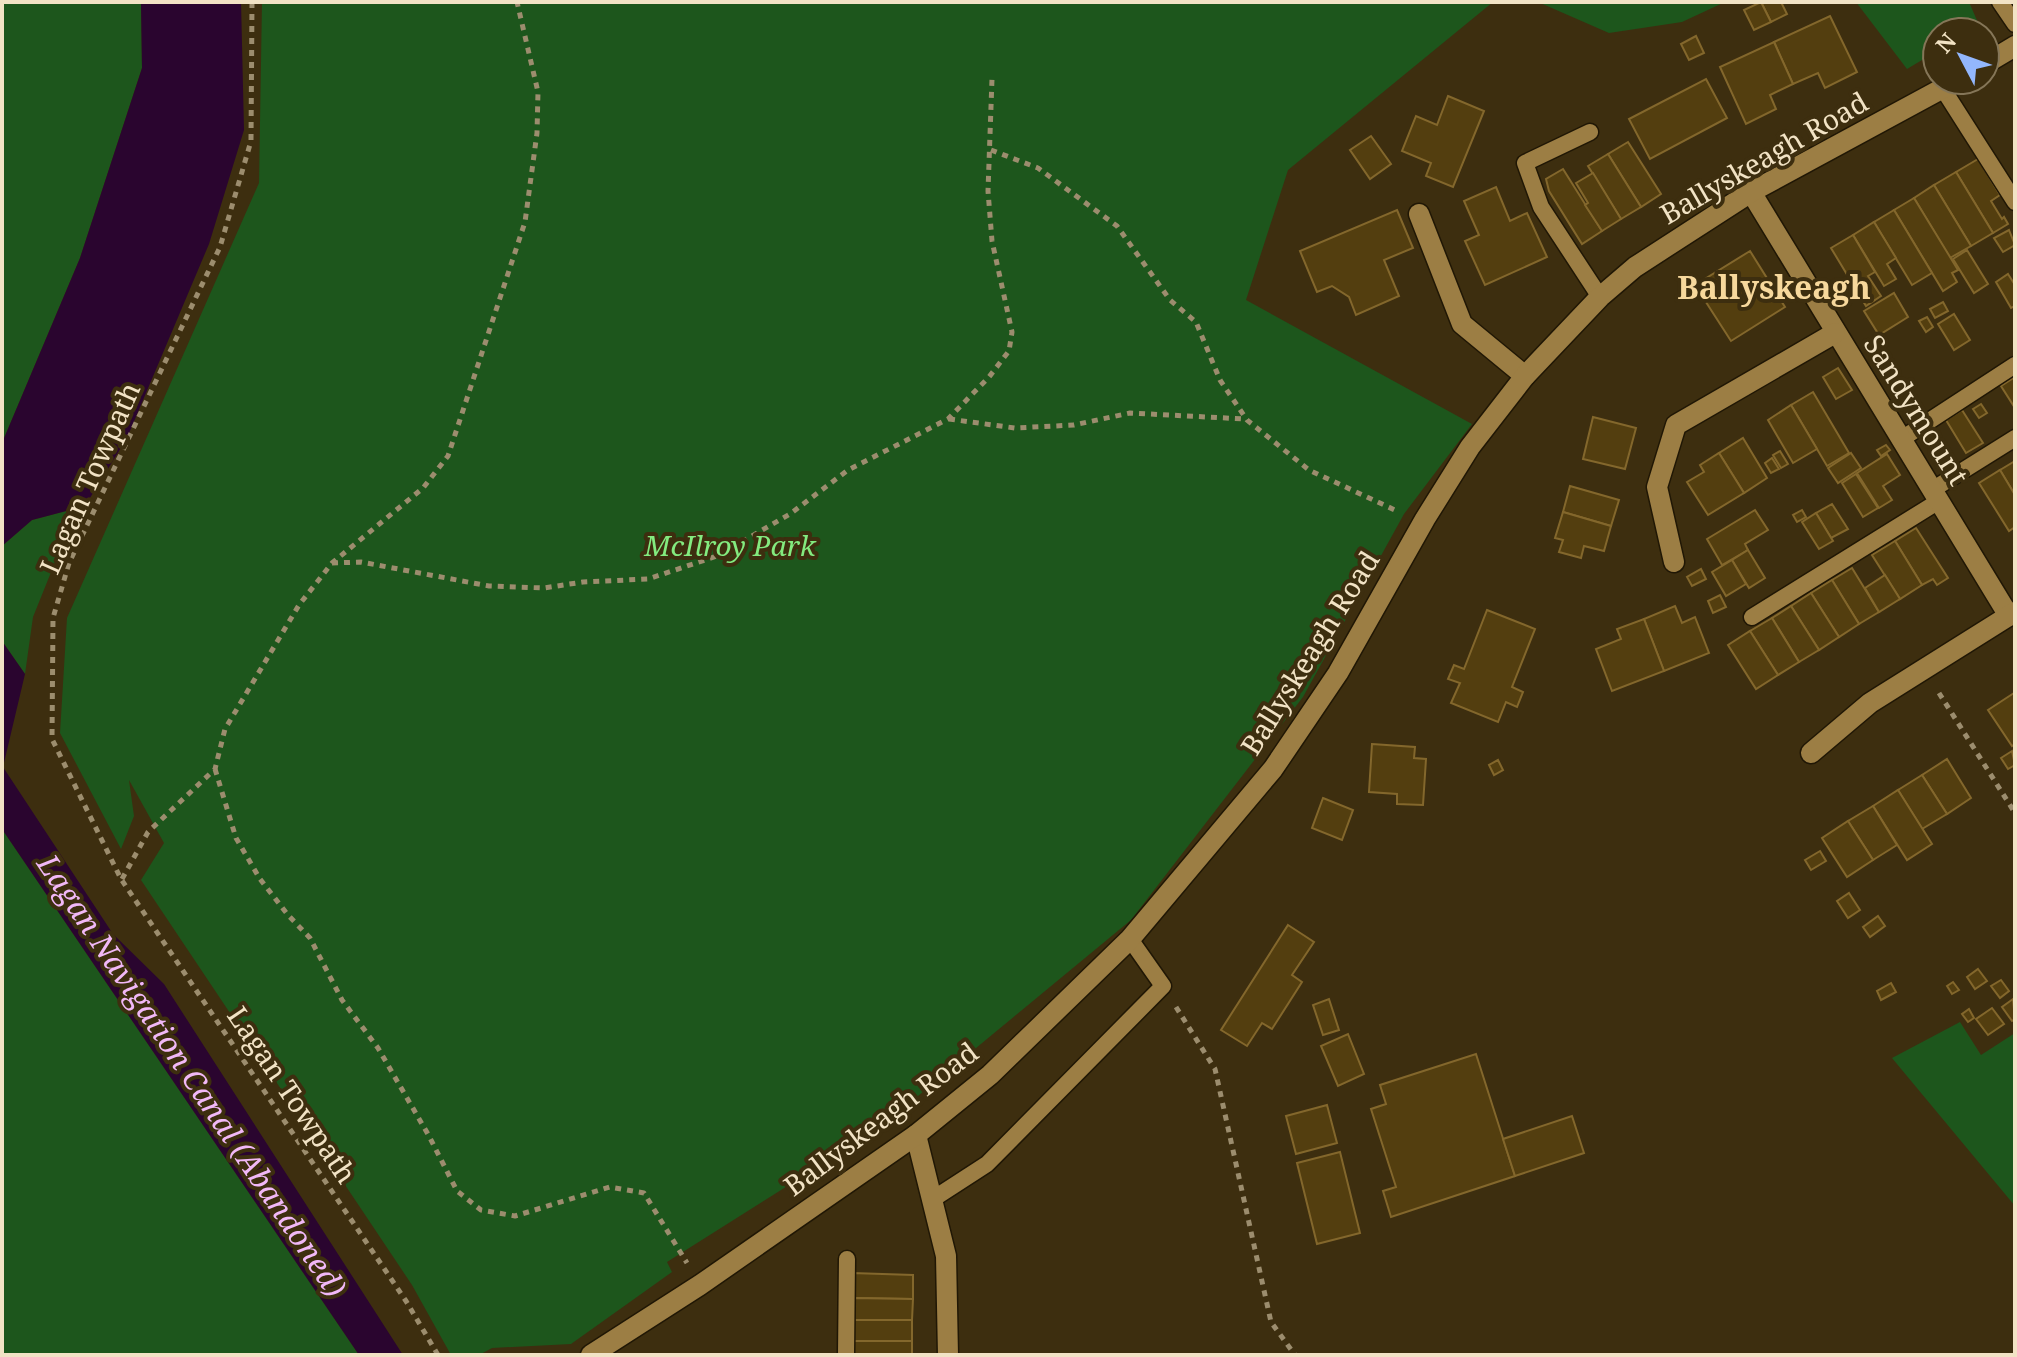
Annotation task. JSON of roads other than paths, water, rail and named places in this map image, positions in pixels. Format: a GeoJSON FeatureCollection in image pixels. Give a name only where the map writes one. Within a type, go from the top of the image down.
{"type":"FeatureCollection","features":[{"type":"Feature","properties":{"kind":"main road","name":"Ballyskeagh Road"},"geometry":{"type":"LineString","coordinates":[[591,1355],[700,1285],[916,1135],[990,1075],[1130,939],[1273,769],[1338,673],[1425,519],[1470,447],[1525,376],[1600,297],[1635,267],[1751,192],[1928,96]]}},
{"type":"Feature","properties":{"kind":"main road","name":"Sandymount"},"geometry":{"type":"LineString","coordinates":[[1751,192],[1900,440],[2012,614],[1870,703],[1811,753]]}},
{"type":"Feature","properties":{"kind":"main road"},"geometry":{"type":"LineString","coordinates":[[1419,214],[1462,324],[1525,376]]}},
{"type":"Feature","properties":{"kind":"main road"},"geometry":{"type":"LineString","coordinates":[[1674,562],[1657,487],[1676,425],[1835,333]]}},
{"type":"Feature","properties":{"kind":"main road"},"geometry":{"type":"LineString","coordinates":[[916,1135],[946,1256],[948,1355]]}},
{"type":"Feature","properties":{"kind":"lane"},"geometry":{"type":"LineString","coordinates":[[2000,2],[2015,24]]}},
{"type":"Feature","properties":{"kind":"lane"},"geometry":{"type":"LineString","coordinates":[[1957,96],[2015,202]]}},
{"type":"Feature","properties":{"kind":"lane"},"geometry":{"type":"LineString","coordinates":[[1590,132],[1525,163],[1541,207],[1600,297]]}},
{"type":"Feature","properties":{"kind":"lane"},"geometry":{"type":"LineString","coordinates":[[1900,440],[2015,365]]}},
{"type":"Feature","properties":{"kind":"lane"},"geometry":{"type":"LineString","coordinates":[[1752,617],[1936,496],[2015,438]]}},
{"type":"Feature","properties":{"kind":"lane"},"geometry":{"type":"LineString","coordinates":[[933,1199],[987,1164],[1163,986],[1130,939]]}},
{"type":"Feature","properties":{"kind":"lane"},"geometry":{"type":"LineString","coordinates":[[846,1355],[847,1259]]}},
{"type":"Feature","properties":{"kind":"water"},"geometry":{"type":"Polygon","coordinates":[[[141,2],[241,2],[244,130],[209,244],[127,438],[85,506],[32,520],[2,546],[2,443],[80,258],[142,68],[141,2]]]}},
{"type":"Feature","properties":{"kind":"water","name":"Lagan Navigation Canal (Abandoned)"},"geometry":{"type":"Polygon","coordinates":[[[2,641],[25,674],[3,767],[113,934],[164,984],[403,1355],[359,1355],[2,829],[2,641]]]}},
{"type":"Feature","properties":{"kind":"district","name":"Ballyskeagh"},"geometry":{"type":"Point","coordinates":[1774,288]}},
{"type":"Feature","properties":{"kind":"park label","name":"McIlroy Park"},"geometry":{"type":"Point","coordinates":[730,546]}}]}
